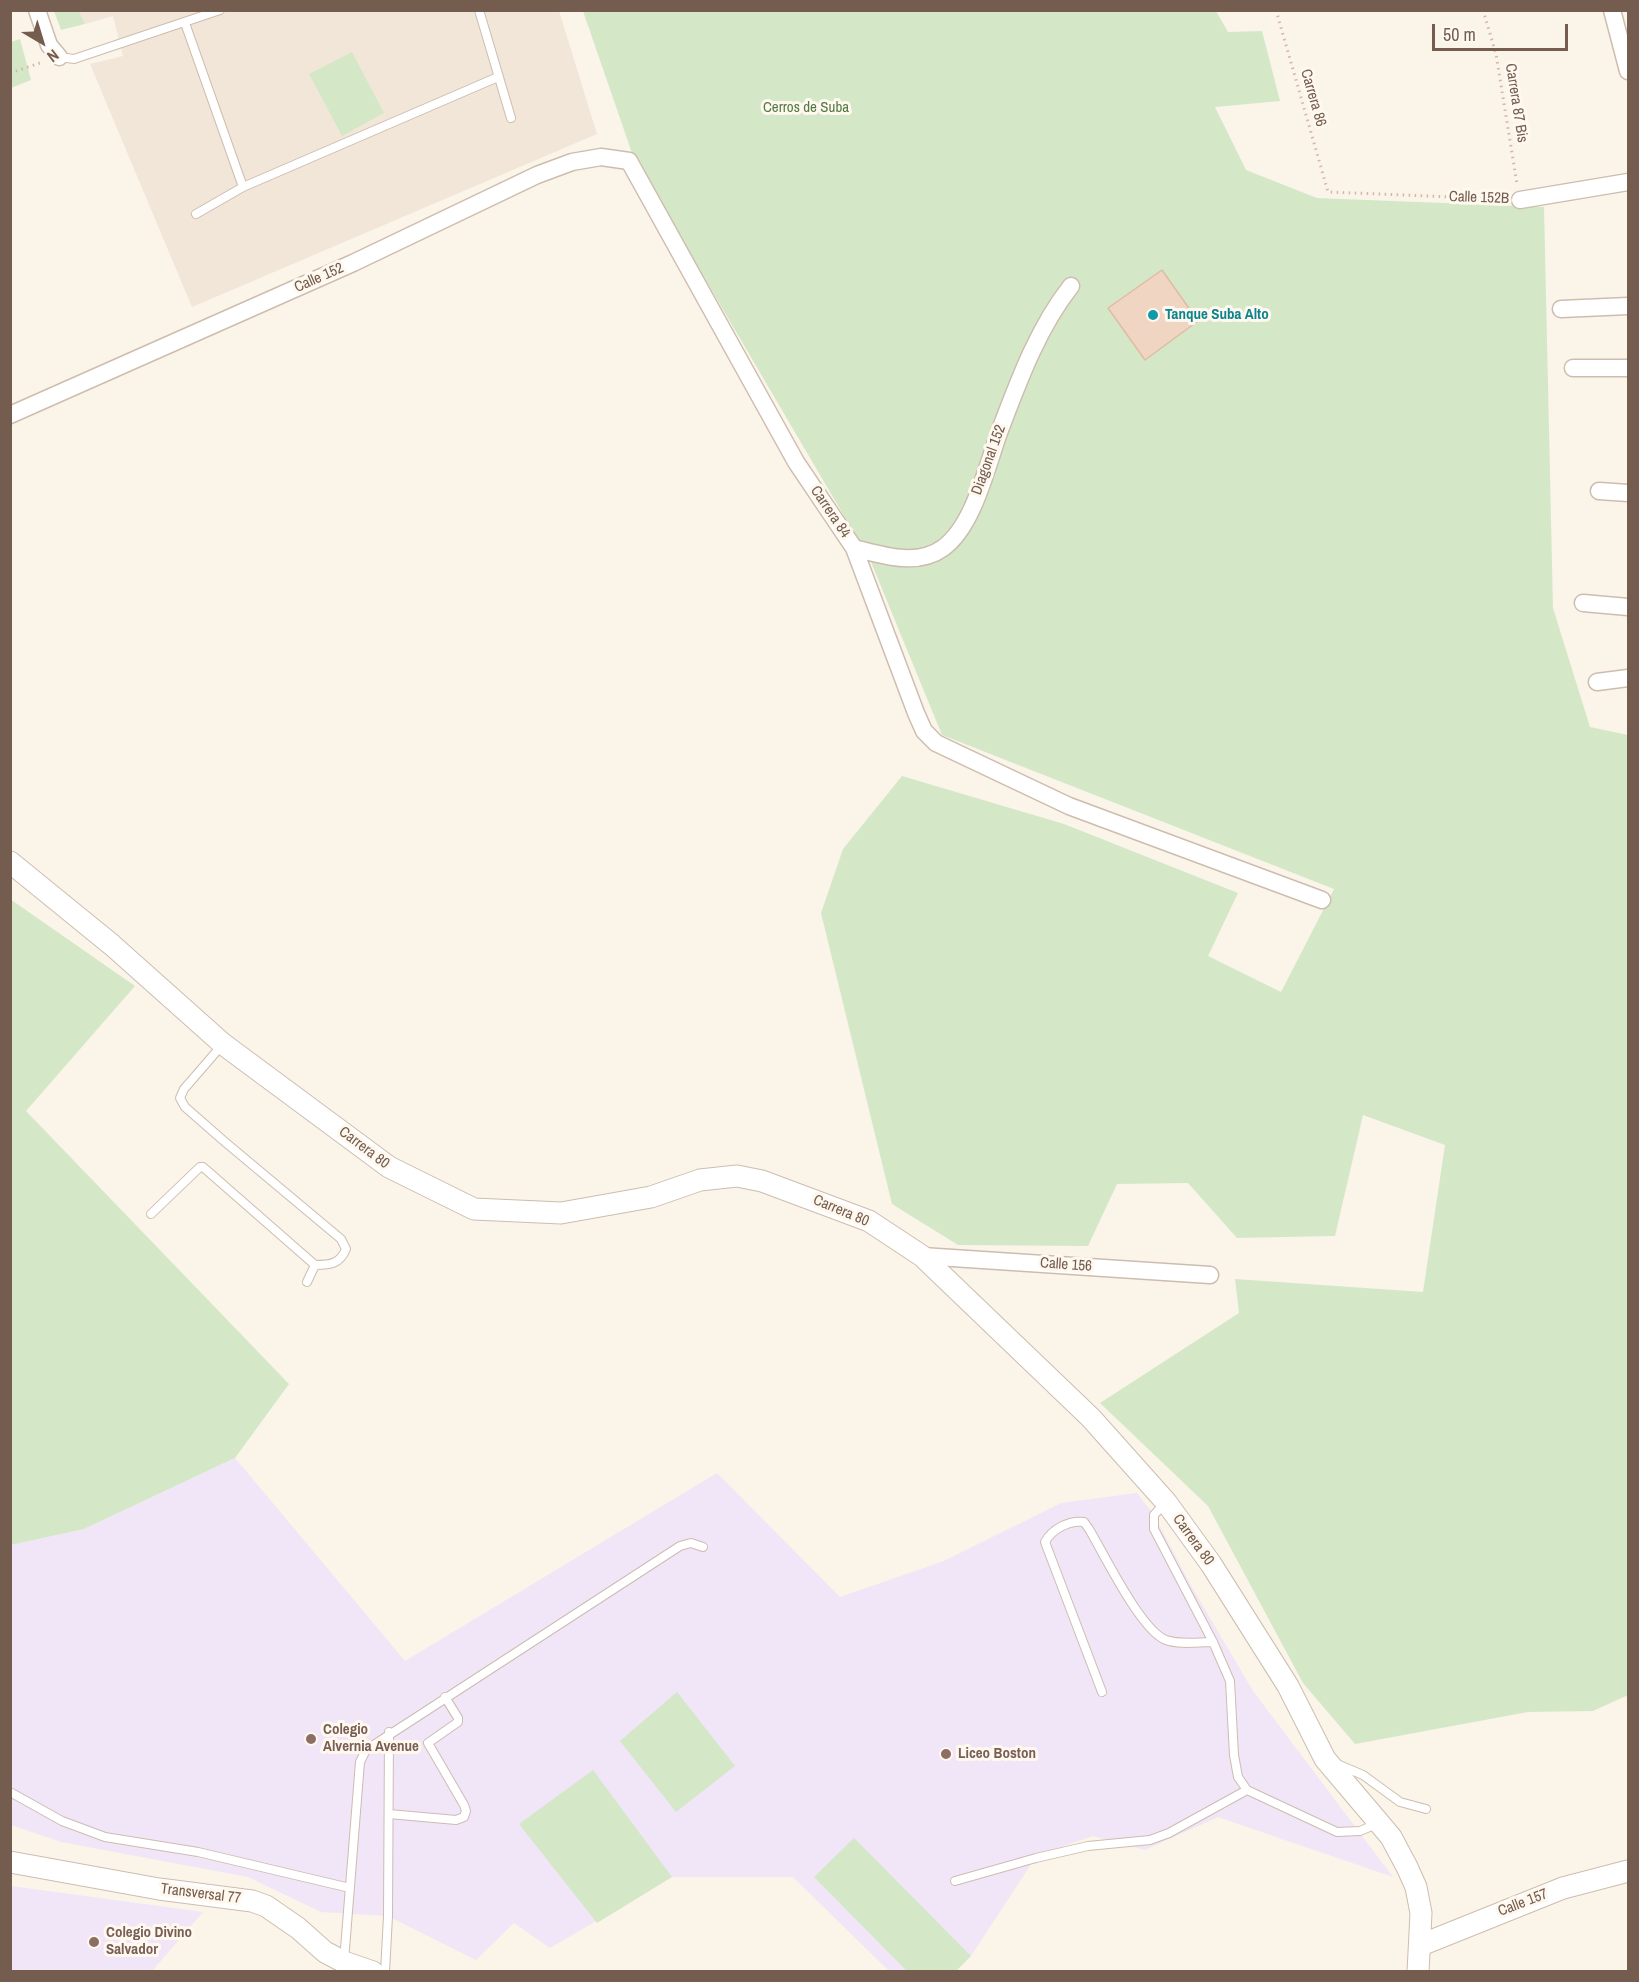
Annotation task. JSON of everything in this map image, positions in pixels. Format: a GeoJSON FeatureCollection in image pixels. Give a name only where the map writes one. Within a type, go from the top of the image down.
{"type":"FeatureCollection","features":[{"type":"Feature","properties":{"kind":"street"},"geometry":{"type":"LineString","coordinates":[[37,10],[49,45],[59,57]]}},
{"type":"Feature","properties":{"kind":"street"},"geometry":{"type":"LineString","coordinates":[[1612,10],[1629,71]]}},
{"type":"Feature","properties":{"kind":"street","name":"Calle 152"},"geometry":{"type":"LineString","coordinates":[[10,415],[353,263],[537,175],[572,162],[601,157],[629,161]]}},
{"type":"Feature","properties":{"kind":"street","name":"Carrera 84"},"geometry":{"type":"LineString","coordinates":[[629,161],[796,462],[854,548],[924,731],[936,743],[1069,806],[1322,900]]}},
{"type":"Feature","properties":{"kind":"street","name":"Calle 152B"},"geometry":{"type":"LineString","coordinates":[[1520,200],[1629,182]]}},
{"type":"Feature","properties":{"kind":"street","name":"Diagonal 152"},"geometry":{"type":"LineString","coordinates":[[854,548],[895,558],[921,557],[942,549],[955,537],[970,514],[1026,363],[1057,306],[1071,286]]}},
{"type":"Feature","properties":{"kind":"street"},"geometry":{"type":"LineString","coordinates":[[1561,309],[1629,306]]}},
{"type":"Feature","properties":{"kind":"street"},"geometry":{"type":"LineString","coordinates":[[1573,368],[1629,368]]}},
{"type":"Feature","properties":{"kind":"street"},"geometry":{"type":"LineString","coordinates":[[1599,491],[1629,493]]}},
{"type":"Feature","properties":{"kind":"street"},"geometry":{"type":"LineString","coordinates":[[1583,603],[1629,607]]}},
{"type":"Feature","properties":{"kind":"street"},"geometry":{"type":"LineString","coordinates":[[1597,682],[1629,678]]}},
{"type":"Feature","properties":{"kind":"street","name":"Carrera 80"},"geometry":{"type":"LineString","coordinates":[[10,862],[112,945],[223,1044],[389,1167],[474,1209],[561,1214],[651,1197],[700,1180],[737,1176],[762,1180],[869,1221],[922,1256],[1091,1418],[1166,1502],[1211,1564],[1288,1686],[1325,1759],[1379,1822],[1396,1847],[1416,1887],[1421,1945],[1418,1971]]}},
{"type":"Feature","properties":{"kind":"street","name":"Calle 156"},"geometry":{"type":"LineString","coordinates":[[922,1256],[1210,1275]]}},
{"type":"Feature","properties":{"kind":"street","name":"Transversal 77"},"geometry":{"type":"LineString","coordinates":[[10,1862],[159,1889],[252,1901],[266,1906],[290,1922],[312,1943],[344,1962],[373,1971]]}},
{"type":"Feature","properties":{"kind":"street","name":"Calle 157"},"geometry":{"type":"LineString","coordinates":[[1421,1945],[1563,1888],[1629,1870]]}},
{"type":"Feature","properties":{"kind":"lane"},"geometry":{"type":"LineString","coordinates":[[59,57],[74,59],[220,10]]}},
{"type":"Feature","properties":{"kind":"lane"},"geometry":{"type":"LineString","coordinates":[[479,10],[511,118]]}},
{"type":"Feature","properties":{"kind":"lane"},"geometry":{"type":"LineString","coordinates":[[185,23],[243,187]]}},
{"type":"Feature","properties":{"kind":"lane"},"geometry":{"type":"LineString","coordinates":[[196,214],[243,187],[498,77]]}},
{"type":"Feature","properties":{"kind":"lane"},"geometry":{"type":"LineString","coordinates":[[152,1214],[200,1167],[203,1167],[315,1265],[331,1265],[342,1259],[346,1249],[341,1239],[185,1107],[180,1098],[184,1089],[223,1044]]}},
{"type":"Feature","properties":{"kind":"lane"},"geometry":{"type":"LineString","coordinates":[[307,1282],[315,1265]]}},
{"type":"Feature","properties":{"kind":"lane"},"geometry":{"type":"LineString","coordinates":[[1166,1502],[1154,1515],[1154,1529],[1213,1642],[1230,1681],[1234,1755],[1239,1777],[1247,1790],[1337,1832],[1360,1831],[1379,1822]]}},
{"type":"Feature","properties":{"kind":"lane"},"geometry":{"type":"LineString","coordinates":[[1102,1692],[1045,1542],[1050,1533],[1074,1521],[1084,1522],[1089,1528],[1146,1625],[1164,1640],[1182,1643],[1213,1642]]}},
{"type":"Feature","properties":{"kind":"lane"},"geometry":{"type":"LineString","coordinates":[[344,1962],[360,1762],[366,1750],[389,1732],[680,1546],[691,1543],[703,1547]]}},
{"type":"Feature","properties":{"kind":"lane"},"geometry":{"type":"LineString","coordinates":[[389,1814],[456,1820],[464,1817],[466,1811],[464,1805],[428,1743],[458,1722],[458,1718],[445,1697]]}},
{"type":"Feature","properties":{"kind":"lane"},"geometry":{"type":"LineString","coordinates":[[385,1971],[388,1916],[389,1732]]}},
{"type":"Feature","properties":{"kind":"lane"},"geometry":{"type":"LineString","coordinates":[[1325,1759],[1363,1775],[1400,1802],[1426,1809]]}},
{"type":"Feature","properties":{"kind":"lane"},"geometry":{"type":"LineString","coordinates":[[955,1881],[1088,1846],[1150,1840],[1169,1833],[1247,1790]]}},
{"type":"Feature","properties":{"kind":"lane"},"geometry":{"type":"LineString","coordinates":[[10,1792],[62,1821],[105,1836],[198,1852],[350,1888]]}},
{"type":"Feature","properties":{"kind":"path","name":"Carrera 86"},"geometry":{"type":"LineString","coordinates":[[1276,10],[1328,192]]}},
{"type":"Feature","properties":{"kind":"path","name":"Carrera 87 Bis"},"geometry":{"type":"LineString","coordinates":[[1483,10],[1496,54],[1520,200]]}},
{"type":"Feature","properties":{"kind":"path"},"geometry":{"type":"LineString","coordinates":[[10,73],[59,57]]}},
{"type":"Feature","properties":{"kind":"path","name":"Calle 152B"},"geometry":{"type":"LineString","coordinates":[[1328,192],[1520,200]]}},
{"type":"Feature","properties":{"kind":"shaded area"},"geometry":{"type":"Polygon","coordinates":[[[79,11],[559,11],[597,134],[192,307],[90,64],[123,56],[113,16],[85,24],[79,11]]]}},
{"type":"Feature","properties":{"kind":"shaded area"},"geometry":{"type":"Polygon","coordinates":[[[235,1458],[405,1661],[717,1473],[840,1597],[944,1561],[1061,1503],[1137,1493],[1154,1515],[1190,1584],[1253,1691],[1393,1877],[1218,1817],[1145,1850],[1093,1836],[1037,1855],[971,1956],[955,1971],[889,1971],[793,1877],[672,1877],[550,1948],[514,1923],[476,1960],[388,1916],[321,1912],[248,1877],[61,1842],[11,1825],[11,1545],[84,1529],[235,1458]]]}},
{"type":"Feature","properties":{"kind":"shaded area","name":"Colegio Divino Salvador"},"geometry":{"type":"Polygon","coordinates":[[[11,1886],[203,1912],[152,1971],[11,1971],[11,1886]]]}},
{"type":"Feature","properties":{"kind":"green space"},"geometry":{"type":"Polygon","coordinates":[[[54,11],[79,11],[85,24],[61,30],[54,11]]]}},
{"type":"Feature","properties":{"kind":"green space","name":"Cerros de Suba"},"geometry":{"type":"Polygon","coordinates":[[[583,11],[1216,11],[1228,32],[1262,31],[1280,101],[1215,107],[1246,170],[1317,198],[1544,207],[1553,608],[1590,727],[1628,735],[1628,1695],[1593,1711],[1528,1712],[1355,1744],[1303,1683],[1208,1506],[1100,1403],[1239,1313],[1235,1279],[1423,1292],[1445,1145],[1363,1115],[1335,1236],[1237,1238],[1188,1183],[1117,1184],[1088,1246],[958,1245],[892,1204],[821,913],[843,849],[902,776],[1064,824],[1238,893],[1208,956],[1281,992],[1334,889],[942,735],[871,562],[633,156],[583,11]]]}},
{"type":"Feature","properties":{"kind":"green space"},"geometry":{"type":"Polygon","coordinates":[[[20,39],[31,80],[11,88],[11,42],[20,39]]]}},
{"type":"Feature","properties":{"kind":"green space"},"geometry":{"type":"Polygon","coordinates":[[[352,52],[384,113],[342,136],[309,74],[352,52]]]}},
{"type":"Feature","properties":{"kind":"green space"},"geometry":{"type":"Polygon","coordinates":[[[10,899],[135,986],[26,1111],[289,1384],[235,1458],[84,1529],[11,1545],[10,899]]]}},
{"type":"Feature","properties":{"kind":"green space"},"geometry":{"type":"Polygon","coordinates":[[[677,1692],[735,1766],[676,1812],[620,1741],[677,1692]]]}},
{"type":"Feature","properties":{"kind":"green space"},"geometry":{"type":"Polygon","coordinates":[[[593,1770],[672,1877],[597,1923],[519,1824],[593,1770]]]}},
{"type":"Feature","properties":{"kind":"green space"},"geometry":{"type":"Polygon","coordinates":[[[854,1838],[971,1956],[956,1971],[907,1971],[814,1877],[854,1838]]]}},
{"type":"Feature","properties":{"kind":"building","name":"Tanque Suba Alto"},"geometry":{"type":"Polygon","coordinates":[[[1162,270],[1198,321],[1145,360],[1108,308],[1162,270]]]}},
{"type":"Feature","properties":{"kind":"place","name":"Tanque Suba Alto"},"geometry":{"type":"Point","coordinates":[1153,315]}},
{"type":"Feature","properties":{"kind":"place","name":"Colegio Alvernia Avenue"},"geometry":{"type":"Point","coordinates":[311,1739]}},
{"type":"Feature","properties":{"kind":"place","name":"Liceo Boston"},"geometry":{"type":"Point","coordinates":[946,1754]}},
{"type":"Feature","properties":{"kind":"place","name":"Colegio Divino Salvador"},"geometry":{"type":"Point","coordinates":[94,1942]}}]}
